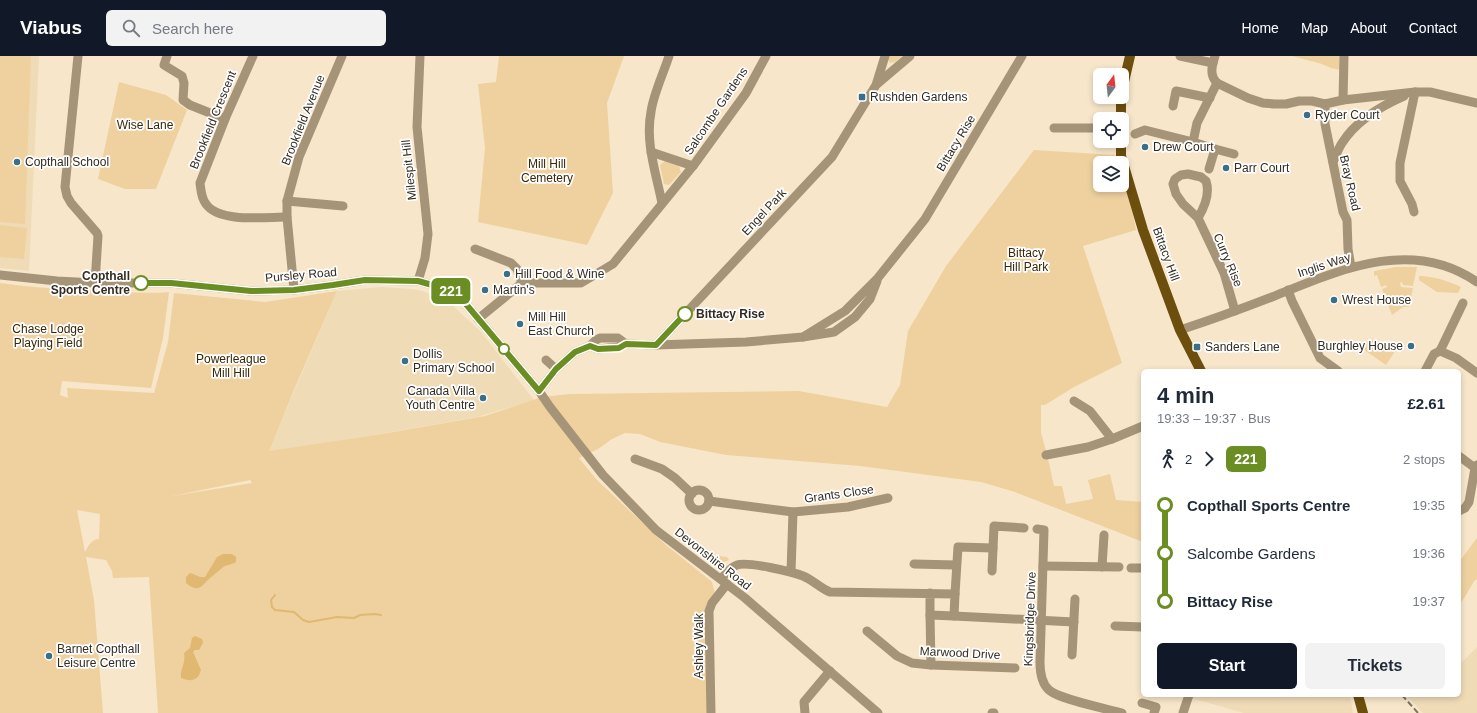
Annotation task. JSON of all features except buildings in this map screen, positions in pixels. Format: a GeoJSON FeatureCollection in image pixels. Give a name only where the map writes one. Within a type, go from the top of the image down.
{"type":"FeatureCollection","features":[{"type":"Feature","properties":{"kind":"main road"},"geometry":{"type":"LineString","coordinates":[[1127,68],[1130,56]]}},
{"type":"Feature","properties":{"kind":"main road","name":"Bittacy Hill"},"geometry":{"type":"LineString","coordinates":[[1121,148],[1121,156],[1143,230],[1180,330],[1200,369]]}},
{"type":"Feature","properties":{"kind":"main road"},"geometry":{"type":"LineString","coordinates":[[1358,697],[1362,713]]}},
{"type":"Feature","properties":{"kind":"street"},"geometry":{"type":"LineString","coordinates":[[78,56],[65,187],[67,196],[71,203],[98,236],[95,283]]}},
{"type":"Feature","properties":{"kind":"street"},"geometry":{"type":"LineString","coordinates":[[167,56],[164,65],[182,76],[184,84],[183,100],[190,105],[225,119]]}},
{"type":"Feature","properties":{"kind":"street","name":"Brookfield Crescent"},"geometry":{"type":"LineString","coordinates":[[253,56],[225,119],[200,183],[201,194],[206,204],[216,213],[230,217],[287,217]]}},
{"type":"Feature","properties":{"kind":"street","name":"Brookfield Avenue"},"geometry":{"type":"LineString","coordinates":[[294,290],[287,217],[287,201],[299,157],[342,56]]}},
{"type":"Feature","properties":{"kind":"street","name":"Milespit Hill"},"geometry":{"type":"LineString","coordinates":[[418,281],[428,234],[417,127],[420,56]]}},
{"type":"Feature","properties":{"kind":"street"},"geometry":{"type":"LineString","coordinates":[[662,203],[651,152],[649,127],[651,110],[669,56]]}},
{"type":"Feature","properties":{"kind":"street","name":"Salcombe Gardens"},"geometry":{"type":"LineString","coordinates":[[522,284],[581,283],[613,264],[693,166],[746,93],[766,56]]}},
{"type":"Feature","properties":{"kind":"street","name":"Engel Park"},"geometry":{"type":"LineString","coordinates":[[656,345],[832,157],[876,85],[885,56]]}},
{"type":"Feature","properties":{"kind":"street","name":"Engel Park"},"geometry":{"type":"LineString","coordinates":[[876,85],[910,56]]}},
{"type":"Feature","properties":{"kind":"street","name":"Bittacy Rise"},"geometry":{"type":"LineString","coordinates":[[539,391],[556,369],[575,352],[590,346],[598,349],[619,348],[626,344],[656,345],[746,342],[803,337],[834,332],[855,318],[870,299],[877,279],[925,219],[1022,56]]}},
{"type":"Feature","properties":{"kind":"street"},"geometry":{"type":"LineString","coordinates":[[1180,56],[1214,59],[1212,75],[1217,83],[1248,98],[1263,103],[1282,105],[1299,101],[1312,101],[1325,104],[1343,100],[1415,92],[1437,93],[1477,103]]}},
{"type":"Feature","properties":{"kind":"street"},"geometry":{"type":"LineString","coordinates":[[1343,100],[1344,56]]}},
{"type":"Feature","properties":{"kind":"street"},"geometry":{"type":"LineString","coordinates":[[1193,142],[1197,123],[1217,83]]}},
{"type":"Feature","properties":{"kind":"street"},"geometry":{"type":"LineString","coordinates":[[1173,106],[1176,91],[1210,98]]}},
{"type":"Feature","properties":{"kind":"street"},"geometry":{"type":"LineString","coordinates":[[1333,162],[1341,144],[1350,132],[1378,109],[1415,92]]}},
{"type":"Feature","properties":{"kind":"street"},"geometry":{"type":"LineString","coordinates":[[1414,212],[1412,204],[1400,181],[1400,163],[1415,92]]}},
{"type":"Feature","properties":{"kind":"street","name":"Bray Road"},"geometry":{"type":"LineString","coordinates":[[1325,104],[1325,124],[1343,212],[1347,220],[1348,249],[1351,268]]}},
{"type":"Feature","properties":{"kind":"street"},"geometry":{"type":"LineString","coordinates":[[1054,128],[1093,128]]}},
{"type":"Feature","properties":{"kind":"street"},"geometry":{"type":"LineString","coordinates":[[1136,134],[1145,130],[1234,154]]}},
{"type":"Feature","properties":{"kind":"street"},"geometry":{"type":"LineString","coordinates":[[1209,169],[1215,149]]}},
{"type":"Feature","properties":{"kind":"street"},"geometry":{"type":"LineString","coordinates":[[651,152],[693,166]]}},
{"type":"Feature","properties":{"kind":"street","name":"Curry Rise"},"geometry":{"type":"LineString","coordinates":[[1198,218],[1202,211],[1208,192],[1206,181],[1195,175],[1181,175],[1175,179],[1173,184],[1176,194],[1183,204],[1198,218],[1224,273],[1235,311]]}},
{"type":"Feature","properties":{"kind":"street"},"geometry":{"type":"LineString","coordinates":[[287,201],[343,206]]}},
{"type":"Feature","properties":{"kind":"street"},"geometry":{"type":"LineString","coordinates":[[475,248],[511,263],[517,269],[522,284],[478,319]]}},
{"type":"Feature","properties":{"kind":"street","name":"Inglis Way"},"geometry":{"type":"LineString","coordinates":[[1180,330],[1235,311],[1326,275],[1394,259],[1413,259],[1443,265],[1458,271],[1477,282]]}},
{"type":"Feature","properties":{"kind":"street","name":"Pursley Road"},"geometry":{"type":"LineString","coordinates":[[0,275],[95,283],[171,283],[251,291],[294,290],[365,280],[418,281],[443,288],[454,293],[465,303],[539,391],[550,407]]}},
{"type":"Feature","properties":{"kind":"street"},"geometry":{"type":"LineString","coordinates":[[1288,290],[1320,358],[1335,369]]}},
{"type":"Feature","properties":{"kind":"street"},"geometry":{"type":"LineString","coordinates":[[1440,352],[1463,302]]}},
{"type":"Feature","properties":{"kind":"street"},"geometry":{"type":"LineString","coordinates":[[1426,369],[1434,354],[1440,352],[1456,358],[1477,373]]}},
{"type":"Feature","properties":{"kind":"street"},"geometry":{"type":"LineString","coordinates":[[546,360],[556,369]]}},
{"type":"Feature","properties":{"kind":"street"},"geometry":{"type":"LineString","coordinates":[[1074,401],[1090,411],[1112,439]]}},
{"type":"Feature","properties":{"kind":"street","name":"Devonshire Road"},"geometry":{"type":"LineString","coordinates":[[550,407],[603,475],[656,530],[745,598],[878,713]]}},
{"type":"Feature","properties":{"kind":"street"},"geometry":{"type":"LineString","coordinates":[[1046,455],[1088,447],[1141,427]]}},
{"type":"Feature","properties":{"kind":"street"},"geometry":{"type":"LineString","coordinates":[[1461,457],[1476,466],[1469,502],[1465,508],[1461,510]]}},
{"type":"Feature","properties":{"kind":"street"},"geometry":{"type":"LineString","coordinates":[[635,459],[662,469],[676,478],[692,494]]}},
{"type":"Feature","properties":{"kind":"street"},"geometry":{"type":"LineString","coordinates":[[697,490],[703,491],[708,496],[709,501],[704,508],[696,509],[693,507],[690,502],[692,494],[697,490]]}},
{"type":"Feature","properties":{"kind":"street","name":"Grants Close"},"geometry":{"type":"LineString","coordinates":[[709,501],[793,512],[848,507],[888,498]]}},
{"type":"Feature","properties":{"kind":"street","name":"Grants Close"},"geometry":{"type":"LineString","coordinates":[[791,572],[793,512]]}},
{"type":"Feature","properties":{"kind":"street"},"geometry":{"type":"LineString","coordinates":[[992,570],[994,526],[1024,528]]}},
{"type":"Feature","properties":{"kind":"street","name":"Kingsbridge Drive"},"geometry":{"type":"LineString","coordinates":[[1037,529],[1044,530],[1040,672],[1043,682],[1049,691],[1059,696],[1122,713]]}},
{"type":"Feature","properties":{"kind":"street"},"geometry":{"type":"LineString","coordinates":[[1102,567],[1104,535]]}},
{"type":"Feature","properties":{"kind":"street"},"geometry":{"type":"LineString","coordinates":[[954,616],[958,547],[993,548]]}},
{"type":"Feature","properties":{"kind":"street","name":"Ashley Walk"},"geometry":{"type":"LineString","coordinates":[[711,713],[710,611],[712,603],[724,582],[728,571],[739,564],[791,572],[805,577],[830,592],[955,594]]}},
{"type":"Feature","properties":{"kind":"street"},"geometry":{"type":"LineString","coordinates":[[914,564],[956,565]]}},
{"type":"Feature","properties":{"kind":"street"},"geometry":{"type":"LineString","coordinates":[[1043,566],[1119,568]]}},
{"type":"Feature","properties":{"kind":"street"},"geometry":{"type":"LineString","coordinates":[[1131,568],[1141,568]]}},
{"type":"Feature","properties":{"kind":"street"},"geometry":{"type":"LineString","coordinates":[[930,593],[931,665]]}},
{"type":"Feature","properties":{"kind":"street"},"geometry":{"type":"LineString","coordinates":[[1072,655],[1075,599]]}},
{"type":"Feature","properties":{"kind":"street"},"geometry":{"type":"LineString","coordinates":[[930,615],[1042,619],[1074,622]]}},
{"type":"Feature","properties":{"kind":"street"},"geometry":{"type":"LineString","coordinates":[[1115,626],[1141,627]]}},
{"type":"Feature","properties":{"kind":"street","name":"Marwood Drive"},"geometry":{"type":"LineString","coordinates":[[867,631],[897,656],[912,663],[1015,668]]}},
{"type":"Feature","properties":{"kind":"street"},"geometry":{"type":"LineString","coordinates":[[805,713],[804,702],[830,671]]}},
{"type":"Feature","properties":{"kind":"street"},"geometry":{"type":"LineString","coordinates":[[1183,713],[1187,697]]}},
{"type":"Feature","properties":{"kind":"street"},"geometry":{"type":"LineString","coordinates":[[1142,703],[1156,707],[1154,713]]}},
{"type":"Feature","properties":{"kind":"shaded area","name":"Copthall School"},"geometry":{"type":"Polygon","coordinates":[[[0,56],[39,56],[29,271],[0,268],[0,56]]]}},
{"type":"Feature","properties":{"kind":"shaded area","name":"Dollis Primary School"},"geometry":{"type":"Polygon","coordinates":[[[381,287],[422,291],[437,296],[451,304],[481,332],[534,400],[477,417],[268,452],[337,291],[381,287]]]}},
{"type":"Feature","properties":{"kind":"shaded area"},"geometry":{"type":"Polygon","coordinates":[[[223,554],[232,554],[236,557],[236,562],[223,567],[199,588],[194,588],[186,583],[186,577],[190,573],[205,577],[217,557],[223,554]]]}},
{"type":"Feature","properties":{"kind":"shaded area"},"geometry":{"type":"Polygon","coordinates":[[[195,636],[202,639],[203,643],[199,650],[195,650],[193,652],[201,670],[200,674],[194,680],[188,680],[181,678],[181,671],[184,653],[190,648],[192,638],[195,636]]]}},
{"type":"Feature","properties":{"kind":"shaded area"},"geometry":{"type":"Polygon","coordinates":[[[1477,647],[1477,713],[1423,713],[1408,697],[1461,697],[1461,663],[1477,647]]]}},
{"type":"Feature","properties":{"kind":"shaded area"},"geometry":{"type":"Polygon","coordinates":[[[1350,697],[1353,713],[1244,713],[1191,698],[1350,697]]]}},
{"type":"Feature","properties":{"kind":"green space","name":"Copthall School"},"geometry":{"type":"Polygon","coordinates":[[[0,56],[31,56],[25,224],[0,222],[0,56]]]}},
{"type":"Feature","properties":{"kind":"green space","name":"Mill Hill Cemetery"},"geometry":{"type":"Polygon","coordinates":[[[499,56],[624,56],[607,103],[613,193],[587,245],[478,222],[485,148],[478,84],[496,82],[499,56]]]}},
{"type":"Feature","properties":{"kind":"green space"},"geometry":{"type":"Polygon","coordinates":[[[888,56],[902,56],[895,62],[890,63],[888,56]]]}},
{"type":"Feature","properties":{"kind":"green space"},"geometry":{"type":"Polygon","coordinates":[[[1292,56],[1341,56],[1340,70],[1322,64],[1292,56]]]}},
{"type":"Feature","properties":{"kind":"green space","name":"Wise Lane"},"geometry":{"type":"Polygon","coordinates":[[[119,82],[166,95],[187,110],[156,189],[125,189],[98,179],[119,82]]]}},
{"type":"Feature","properties":{"kind":"green space"},"geometry":{"type":"Polygon","coordinates":[[[1034,150],[1115,155],[1093,156],[1093,192],[1127,192],[1136,230],[1083,246],[1122,363],[1074,387],[1045,405],[1041,405],[1041,433],[1054,486],[1062,486],[1066,504],[1093,499],[1088,480],[1110,474],[1116,500],[1141,502],[1141,541],[1015,492],[981,482],[860,466],[726,455],[660,442],[640,434],[625,433],[579,458],[596,479],[666,545],[712,582],[715,594],[705,612],[709,713],[158,713],[149,577],[113,578],[112,571],[106,560],[86,557],[94,600],[103,713],[0,713],[0,283],[67,289],[146,293],[169,292],[163,338],[151,388],[62,381],[60,395],[68,398],[67,388],[154,393],[168,342],[174,293],[265,302],[337,291],[269,451],[382,434],[485,416],[542,397],[570,394],[799,391],[887,407],[900,385],[908,331],[946,266],[1034,150]],[[250,480],[173,496],[252,483],[250,480]],[[77,510],[85,552],[92,542],[99,539],[100,514],[77,510]]]}},
{"type":"Feature","properties":{"kind":"green space"},"geometry":{"type":"Polygon","coordinates":[[[665,161],[679,166],[681,172],[669,185],[664,184],[660,165],[665,161]]]}},
{"type":"Feature","properties":{"kind":"green space"},"geometry":{"type":"Polygon","coordinates":[[[0,225],[27,228],[24,259],[0,257],[0,225]]]}},
{"type":"Feature","properties":{"kind":"green space"},"geometry":{"type":"Polygon","coordinates":[[[1396,267],[1417,267],[1413,286],[1403,285],[1402,282],[1400,283],[1401,287],[1413,288],[1409,307],[1403,307],[1392,315],[1382,289],[1387,287],[1386,285],[1381,287],[1377,275],[1374,276],[1374,271],[1396,267]]]}},
{"type":"Feature","properties":{"kind":"green space"},"geometry":{"type":"Polygon","coordinates":[[[1419,276],[1441,279],[1461,287],[1458,293],[1437,292],[1419,280],[1419,276]]]}},
{"type":"Feature","properties":{"kind":"green space"},"geometry":{"type":"Polygon","coordinates":[[[1374,339],[1395,351],[1386,365],[1357,345],[1374,339]]]}},
{"type":"Feature","properties":{"kind":"green space"},"geometry":{"type":"Polygon","coordinates":[[[1477,538],[1477,580],[1475,580],[1461,603],[1461,559],[1477,538]]]}},
{"type":"Feature","properties":{"kind":"green space"},"geometry":{"type":"Polygon","coordinates":[[[707,554],[727,557],[729,560],[715,564],[703,556],[707,554]]]}},
{"type":"Feature","properties":{"kind":"waterway"},"geometry":{"type":"LineString","coordinates":[[275,595],[271,600],[272,607],[275,610],[294,612],[303,620],[309,622],[337,617],[354,618],[360,615],[381,615]]}},
{"type":"Feature","properties":{"kind":"railway"},"geometry":{"type":"LineString","coordinates":[[1404,697],[1418,713]]}},
{"type":"Feature","properties":{"kind":"bus line","name":"221"},"geometry":{"type":"LineString","coordinates":[[141,283],[171,283],[251,291],[294,290],[365,280],[418,281],[443,288],[454,293],[465,303],[539,391],[556,369],[575,352],[590,346],[598,349],[619,348],[626,344],[656,345],[685,314]]}},
{"type":"Feature","properties":{"kind":"place","name":"Rushden Gardens"},"geometry":{"type":"Point","coordinates":[862,97]}},
{"type":"Feature","properties":{"kind":"place","name":"Ryder Court"},"geometry":{"type":"Point","coordinates":[1307,115]}},
{"type":"Feature","properties":{"kind":"place","name":"Drew Court"},"geometry":{"type":"Point","coordinates":[1145,147]}},
{"type":"Feature","properties":{"kind":"place","name":"Copthall School"},"geometry":{"type":"Point","coordinates":[17,162]}},
{"type":"Feature","properties":{"kind":"place","name":"Parr Court"},"geometry":{"type":"Point","coordinates":[1226,168]}},
{"type":"Feature","properties":{"kind":"place","name":"Hill Food & Wine"},"geometry":{"type":"Point","coordinates":[507,274]}},
{"type":"Feature","properties":{"kind":"place","name":"Copthall Sports Centre"},"geometry":{"type":"Point","coordinates":[141,283]}},
{"type":"Feature","properties":{"kind":"place","name":"Martin's"},"geometry":{"type":"Point","coordinates":[485,290]}},
{"type":"Feature","properties":{"kind":"place","name":"Wrest House"},"geometry":{"type":"Point","coordinates":[1334,300]}},
{"type":"Feature","properties":{"kind":"place","name":"Bittacy Rise"},"geometry":{"type":"Point","coordinates":[685,314]}},
{"type":"Feature","properties":{"kind":"place","name":"Mill Hill East Church"},"geometry":{"type":"Point","coordinates":[520,324]}},
{"type":"Feature","properties":{"kind":"place","name":"Burghley House"},"geometry":{"type":"Point","coordinates":[1411,346]}},
{"type":"Feature","properties":{"kind":"place","name":"Sanders Lane"},"geometry":{"type":"Point","coordinates":[1197,347]}},
{"type":"Feature","properties":{"kind":"place","name":"Dollis Primary School"},"geometry":{"type":"Point","coordinates":[405,361]}},
{"type":"Feature","properties":{"kind":"place","name":"Canada Villa Youth Centre"},"geometry":{"type":"Point","coordinates":[483,398]}},
{"type":"Feature","properties":{"kind":"place","name":"Barnet Copthall Leisure Centre"},"geometry":{"type":"Point","coordinates":[49,656]}},
{"type":"Feature","properties":{"kind":"park label","name":"Bittacy Hill Park"},"geometry":{"type":"Point","coordinates":[1026,260]}},
{"type":"Feature","properties":{"kind":"park label","name":"Chase Lodge Playing Field"},"geometry":{"type":"Point","coordinates":[48,336]}},
{"type":"Feature","properties":{"kind":"park label","name":"Powerleague Mill Hill"},"geometry":{"type":"Point","coordinates":[231,366]}}]}
